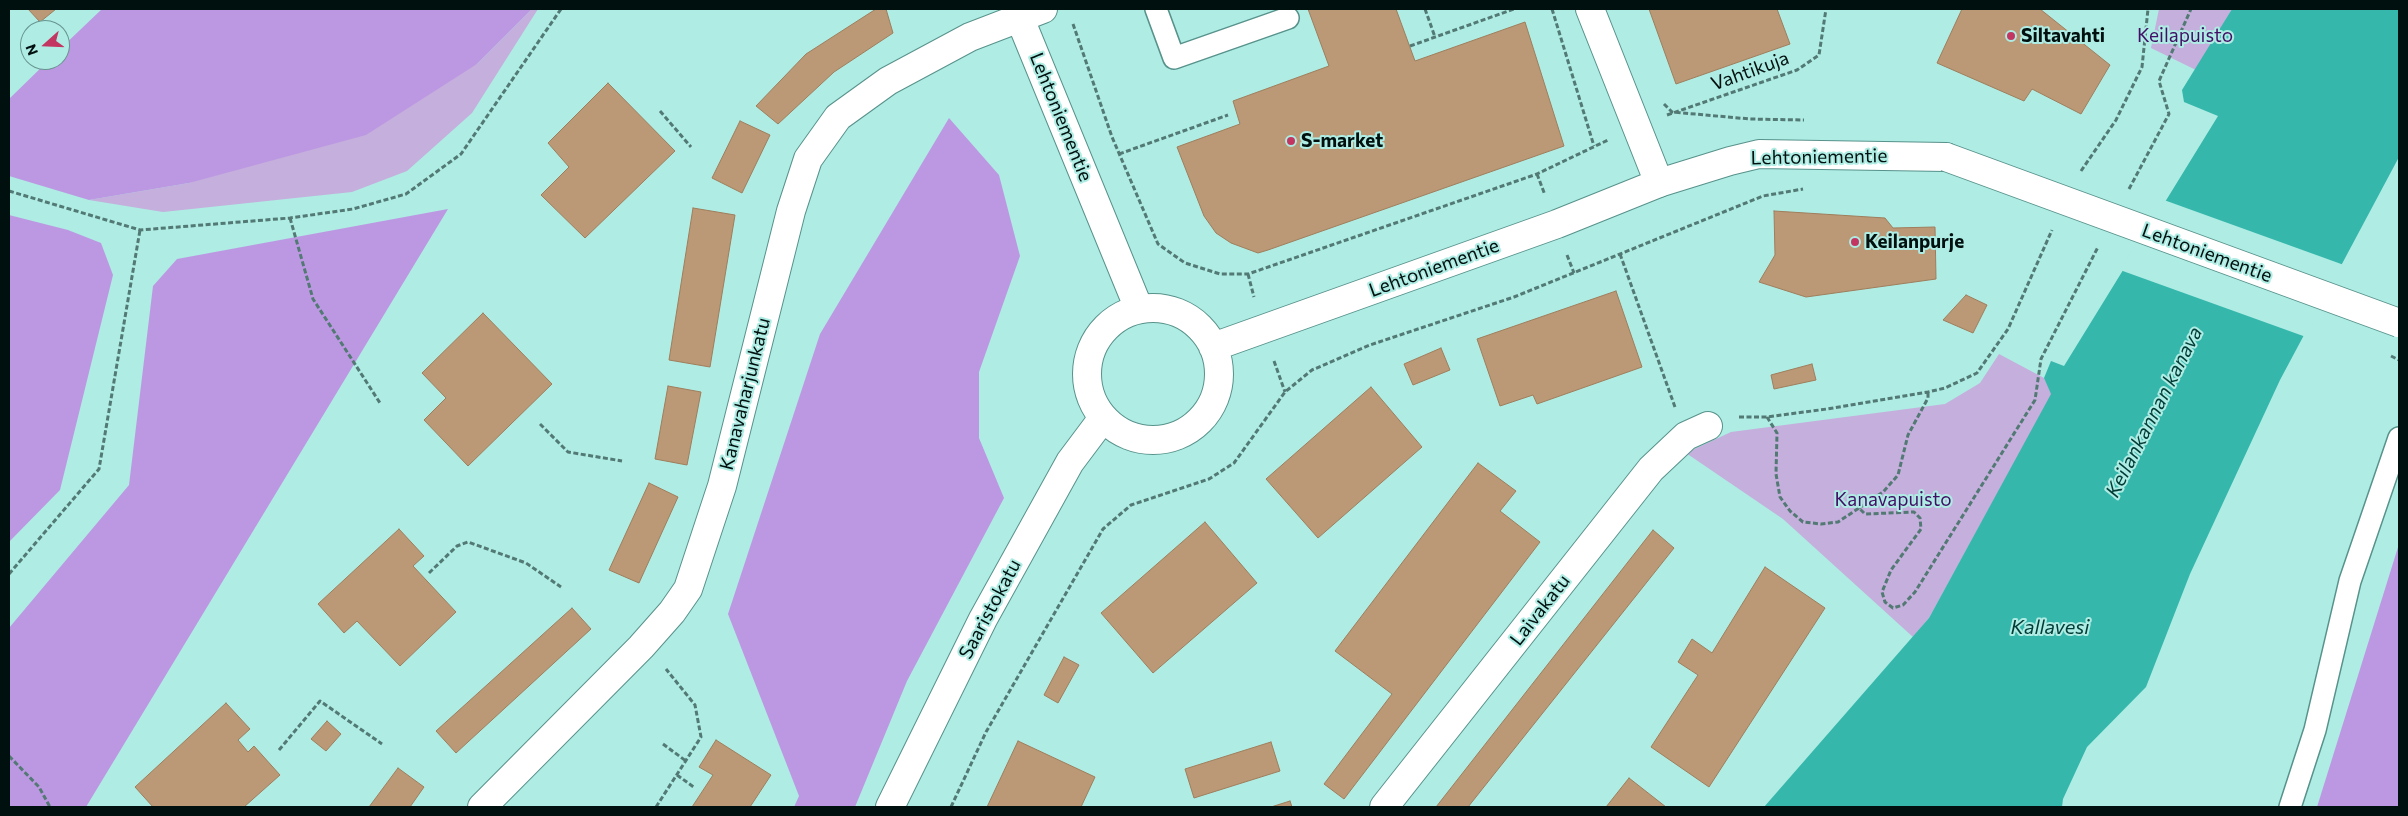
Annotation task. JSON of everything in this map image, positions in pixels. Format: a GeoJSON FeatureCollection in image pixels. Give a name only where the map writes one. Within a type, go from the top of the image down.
{"type":"FeatureCollection","features":[{"type":"Feature","properties":{"kind":"main road"},"geometry":{"type":"LineString","coordinates":[[1590,9],[1660,183]]}},
{"type":"Feature","properties":{"kind":"main road","name":"Lehtoniementie"},"geometry":{"type":"LineString","coordinates":[[1027,11],[1139,309]]}},
{"type":"Feature","properties":{"kind":"main road","name":"Kanavaharjunkatu"},"geometry":{"type":"LineString","coordinates":[[482,807],[641,647],[672,612],[688,589],[722,486],[791,211],[808,159],[838,118],[888,80],[970,37],[1027,11]]}},
{"type":"Feature","properties":{"kind":"main road","name":"Lehtoniementie"},"geometry":{"type":"LineString","coordinates":[[1213,347],[1557,224],[1660,183],[1759,154],[1946,157],[2399,323]]}},
{"type":"Feature","properties":{"kind":"main road"},"geometry":{"type":"LineString","coordinates":[[1157,308],[1175,311],[1191,319],[1204,332],[1213,347],[1219,366],[1218,384],[1213,402],[1202,418],[1189,430],[1172,438],[1153,440],[1134,438],[1117,430],[1103,418],[1092,402],[1087,382],[1087,363],[1094,344],[1105,328],[1120,316],[1139,309],[1157,308]]}},
{"type":"Feature","properties":{"kind":"main road","name":"Saaristokatu"},"geometry":{"type":"LineString","coordinates":[[890,807],[983,619],[1070,462],[1103,418]]}},
{"type":"Feature","properties":{"kind":"main road","name":"Laivakatu"},"geometry":{"type":"LineString","coordinates":[[1384,807],[1651,469],[1686,436],[1708,426]]}},
{"type":"Feature","properties":{"kind":"lane"},"geometry":{"type":"LineString","coordinates":[[1156,9],[1174,58],[1288,18]]}},
{"type":"Feature","properties":{"kind":"lane"},"geometry":{"type":"LineString","coordinates":[[2290,807],[2315,730],[2350,581],[2399,438]]}},
{"type":"Feature","properties":{"kind":"path"},"geometry":{"type":"LineString","coordinates":[[9,191],[140,230],[290,218],[353,209],[406,194],[461,154],[561,9]]}},
{"type":"Feature","properties":{"kind":"path"},"geometry":{"type":"LineString","coordinates":[[1425,9],[1435,37]]}},
{"type":"Feature","properties":{"kind":"path"},"geometry":{"type":"LineString","coordinates":[[1410,46],[1514,9]]}},
{"type":"Feature","properties":{"kind":"path"},"geometry":{"type":"LineString","coordinates":[[1070,16],[1119,154],[1158,244],[1185,263],[1220,274],[1248,274],[1537,174],[1594,146],[1552,9]]}},
{"type":"Feature","properties":{"kind":"path","name":"Vahtikuja"},"geometry":{"type":"LineString","coordinates":[[1672,112],[1797,70],[1819,55],[1826,9]]}},
{"type":"Feature","properties":{"kind":"path"},"geometry":{"type":"LineString","coordinates":[[2078,179],[2086,162],[2116,120],[2142,67],[2148,9]]}},
{"type":"Feature","properties":{"kind":"path"},"geometry":{"type":"LineString","coordinates":[[2129,190],[2170,114],[2159,81],[2191,9]]}},
{"type":"Feature","properties":{"kind":"path"},"geometry":{"type":"LineString","coordinates":[[660,111],[691,147]]}},
{"type":"Feature","properties":{"kind":"path"},"geometry":{"type":"LineString","coordinates":[[1119,154],[1228,115]]}},
{"type":"Feature","properties":{"kind":"path"},"geometry":{"type":"LineString","coordinates":[[951,807],[986,732],[1103,529],[1131,505],[1209,479],[1234,463],[1284,392],[1312,370],[1370,345],[1514,297],[1763,196],[1805,189]]}},
{"type":"Feature","properties":{"kind":"path"},"geometry":{"type":"LineString","coordinates":[[290,218],[313,299],[380,403]]}},
{"type":"Feature","properties":{"kind":"path"},"geometry":{"type":"LineString","coordinates":[[1928,392],[1928,398],[1908,435],[1898,475],[1883,492],[1838,522],[1820,524],[1803,522],[1790,511],[1780,497],[1776,474],[1776,433],[1768,417],[1928,392],[1945,388],[1978,372],[2008,328],[2056,223]]}},
{"type":"Feature","properties":{"kind":"path"},"geometry":{"type":"LineString","coordinates":[[9,574],[99,469],[140,230]]}},
{"type":"Feature","properties":{"kind":"path"},"geometry":{"type":"LineString","coordinates":[[1858,508],[1865,514],[1914,512],[1920,518],[1921,529],[1891,570],[1882,592],[1885,602],[1893,608],[1903,605],[1916,592],[2035,400],[2041,359],[2102,241]]}},
{"type":"Feature","properties":{"kind":"path"},"geometry":{"type":"LineString","coordinates":[[1620,254],[1676,409]]}},
{"type":"Feature","properties":{"kind":"path"},"geometry":{"type":"LineString","coordinates":[[540,424],[568,452],[622,461]]}},
{"type":"Feature","properties":{"kind":"path"},"geometry":{"type":"LineString","coordinates":[[429,573],[456,546],[468,542],[526,563],[561,587]]}},
{"type":"Feature","properties":{"kind":"path"},"geometry":{"type":"LineString","coordinates":[[641,647],[677,681],[695,705],[701,737],[656,807]]}},
{"type":"Feature","properties":{"kind":"path"},"geometry":{"type":"LineString","coordinates":[[279,750],[320,701],[382,744]]}},
{"type":"Feature","properties":{"kind":"path"},"geometry":{"type":"LineString","coordinates":[[663,744],[686,761]]}},
{"type":"Feature","properties":{"kind":"path"},"geometry":{"type":"LineString","coordinates":[[9,756],[39,787],[50,807]]}},
{"type":"Feature","properties":{"kind":"path"},"geometry":{"type":"LineString","coordinates":[[677,775],[695,788]]}},
{"type":"Feature","properties":{"kind":"green space"},"geometry":{"type":"Polygon","coordinates":[[[532,9],[538,9],[472,113],[407,171],[352,192],[163,212],[89,200],[189,183],[477,64],[532,9]]]}},
{"type":"Feature","properties":{"kind":"green space","name":"Keilapuisto"},"geometry":{"type":"Polygon","coordinates":[[[2159,9],[2232,9],[2196,70],[2151,48],[2159,9]]]}},
{"type":"Feature","properties":{"kind":"green space","name":"Kanavapuisto"},"geometry":{"type":"Polygon","coordinates":[[[1999,354],[2044,378],[2052,394],[1929,618],[1913,637],[1783,519],[1686,453],[1731,432],[1945,404],[1980,383],[1999,354]]]}},
{"type":"Feature","properties":{"kind":"shaded area"},"geometry":{"type":"Polygon","coordinates":[[[102,9],[532,9],[477,64],[366,135],[189,183],[89,200],[9,176],[9,99],[39,70],[70,70],[70,39],[102,9]]]}},
{"type":"Feature","properties":{"kind":"shaded area"},"geometry":{"type":"Polygon","coordinates":[[[949,118],[999,175],[1020,256],[979,372],[979,438],[1004,498],[907,681],[855,807],[794,807],[799,796],[728,614],[820,334],[949,118]]]}},
{"type":"Feature","properties":{"kind":"shaded area"},"geometry":{"type":"Polygon","coordinates":[[[448,209],[86,807],[9,807],[9,628],[129,485],[153,286],[177,259],[448,209]]]}},
{"type":"Feature","properties":{"kind":"shaded area"},"geometry":{"type":"Polygon","coordinates":[[[9,215],[68,230],[101,243],[113,275],[60,490],[9,542],[9,215]]]}},
{"type":"Feature","properties":{"kind":"shaded area"},"geometry":{"type":"Polygon","coordinates":[[[2399,544],[2399,807],[2317,807],[2399,544]]]}},
{"type":"Feature","properties":{"kind":"water","name":"Kallavesi"},"geometry":{"type":"Polygon","coordinates":[[[2232,9],[2399,9],[2399,157],[2280,380],[2190,574],[2146,687],[2087,747],[2063,799],[2062,807],[1764,807],[1929,618],[2051,394],[2044,378],[2051,361],[2064,366],[2218,116],[2184,102],[2182,90],[2232,9]]]}},
{"type":"Feature","properties":{"kind":"pier"},"geometry":{"type":"Polygon","coordinates":[[[2164,200],[2344,265],[2306,337],[2120,270],[2164,200]]]}},
{"type":"Feature","properties":{"kind":"building"},"geometry":{"type":"Polygon","coordinates":[[[28,9],[56,9],[42,20],[38,20],[28,9]]]}},
{"type":"Feature","properties":{"kind":"building"},"geometry":{"type":"Polygon","coordinates":[[[876,9],[886,9],[893,33],[834,72],[778,124],[756,106],[806,54],[876,9]]]}},
{"type":"Feature","properties":{"kind":"building"},"geometry":{"type":"Polygon","coordinates":[[[1308,9],[1396,9],[1415,61],[1525,22],[1564,146],[1258,253],[1231,243],[1216,233],[1204,216],[1177,147],[1240,124],[1233,101],[1329,66],[1308,9]]]}},
{"type":"Feature","properties":{"kind":"building"},"geometry":{"type":"Polygon","coordinates":[[[1649,9],[1777,9],[1790,44],[1676,84],[1649,9]]]}},
{"type":"Feature","properties":{"kind":"building","name":"Siltavahti"},"geometry":{"type":"Polygon","coordinates":[[[1962,9],[2040,9],[2110,65],[2081,114],[2032,89],[2024,101],[1937,63],[1962,9]]]}},
{"type":"Feature","properties":{"kind":"building"},"geometry":{"type":"Polygon","coordinates":[[[608,83],[675,151],[585,238],[541,195],[569,167],[548,143],[608,83]]]}},
{"type":"Feature","properties":{"kind":"building"},"geometry":{"type":"Polygon","coordinates":[[[740,121],[770,135],[742,193],[712,178],[740,121]]]}},
{"type":"Feature","properties":{"kind":"building"},"geometry":{"type":"Polygon","coordinates":[[[693,208],[735,215],[710,367],[669,360],[693,208]]]}},
{"type":"Feature","properties":{"kind":"building","name":"Keilanpurje"},"geometry":{"type":"Polygon","coordinates":[[[1774,211],[1885,218],[1893,228],[1935,227],[1936,279],[1806,297],[1759,282],[1775,255],[1774,211]]]}},
{"type":"Feature","properties":{"kind":"building"},"geometry":{"type":"Polygon","coordinates":[[[1616,291],[1642,367],[1537,404],[1533,395],[1500,406],[1477,339],[1616,291]]]}},
{"type":"Feature","properties":{"kind":"building"},"geometry":{"type":"Polygon","coordinates":[[[1966,295],[1987,305],[1973,333],[1943,320],[1966,295]]]}},
{"type":"Feature","properties":{"kind":"building"},"geometry":{"type":"Polygon","coordinates":[[[483,313],[552,384],[468,466],[424,420],[446,398],[422,373],[483,313]]]}},
{"type":"Feature","properties":{"kind":"building"},"geometry":{"type":"Polygon","coordinates":[[[1441,348],[1450,370],[1413,385],[1404,364],[1441,348]]]}},
{"type":"Feature","properties":{"kind":"building"},"geometry":{"type":"Polygon","coordinates":[[[1812,364],[1816,380],[1774,389],[1771,375],[1812,364]]]}},
{"type":"Feature","properties":{"kind":"building"},"geometry":{"type":"Polygon","coordinates":[[[668,386],[701,392],[687,465],[655,459],[668,386]]]}},
{"type":"Feature","properties":{"kind":"building"},"geometry":{"type":"Polygon","coordinates":[[[1371,387],[1422,447],[1318,538],[1266,479],[1371,387]]]}},
{"type":"Feature","properties":{"kind":"building"},"geometry":{"type":"Polygon","coordinates":[[[1478,463],[1516,491],[1500,511],[1540,542],[1344,799],[1324,784],[1392,694],[1335,651],[1478,463]]]}},
{"type":"Feature","properties":{"kind":"building"},"geometry":{"type":"Polygon","coordinates":[[[649,483],[678,497],[639,583],[609,570],[649,483]]]}},
{"type":"Feature","properties":{"kind":"building"},"geometry":{"type":"Polygon","coordinates":[[[1205,522],[1257,583],[1153,673],[1101,613],[1205,522]]]}},
{"type":"Feature","properties":{"kind":"building"},"geometry":{"type":"Polygon","coordinates":[[[399,529],[424,556],[413,566],[456,612],[400,666],[357,621],[344,633],[318,604],[399,529]]]}},
{"type":"Feature","properties":{"kind":"building"},"geometry":{"type":"Polygon","coordinates":[[[1653,530],[1674,548],[1468,807],[1436,807],[1653,530]]]}},
{"type":"Feature","properties":{"kind":"building"},"geometry":{"type":"Polygon","coordinates":[[[1765,567],[1825,608],[1709,787],[1651,747],[1698,675],[1678,662],[1692,639],[1712,653],[1765,567]]]}},
{"type":"Feature","properties":{"kind":"building"},"geometry":{"type":"Polygon","coordinates":[[[572,608],[591,629],[456,753],[436,731],[572,608]]]}},
{"type":"Feature","properties":{"kind":"building"},"geometry":{"type":"Polygon","coordinates":[[[1064,657],[1079,665],[1058,703],[1044,695],[1064,657]]]}},
{"type":"Feature","properties":{"kind":"building"},"geometry":{"type":"Polygon","coordinates":[[[226,703],[250,729],[238,740],[248,752],[254,746],[280,775],[244,807],[153,807],[135,787],[226,703]]]}},
{"type":"Feature","properties":{"kind":"building"},"geometry":{"type":"Polygon","coordinates":[[[327,721],[341,734],[326,751],[311,739],[327,721]]]}},
{"type":"Feature","properties":{"kind":"building"},"geometry":{"type":"Polygon","coordinates":[[[716,740],[771,775],[750,807],[692,807],[713,775],[699,767],[716,740]]]}},
{"type":"Feature","properties":{"kind":"building"},"geometry":{"type":"Polygon","coordinates":[[[1018,741],[1095,777],[1081,807],[987,807],[1018,741]]]}},
{"type":"Feature","properties":{"kind":"building"},"geometry":{"type":"Polygon","coordinates":[[[1271,742],[1280,771],[1194,798],[1185,769],[1271,742]]]}},
{"type":"Feature","properties":{"kind":"building"},"geometry":{"type":"Polygon","coordinates":[[[398,768],[424,787],[410,807],[369,807],[398,768]]]}},
{"type":"Feature","properties":{"kind":"building"},"geometry":{"type":"Polygon","coordinates":[[[1629,778],[1666,807],[1606,807],[1629,778]]]}},
{"type":"Feature","properties":{"kind":"building"},"geometry":{"type":"Polygon","coordinates":[[[1290,801],[1292,807],[1271,807],[1290,801]]]}},
{"type":"Feature","properties":{"kind":"place","name":"Siltavahti"},"geometry":{"type":"Point","coordinates":[2011,36]}},
{"type":"Feature","properties":{"kind":"place","name":"S-market"},"geometry":{"type":"Point","coordinates":[1291,141]}},
{"type":"Feature","properties":{"kind":"place","name":"Keilanpurje"},"geometry":{"type":"Point","coordinates":[1855,242]}},
{"type":"Feature","properties":{"kind":"water label","name":"Keilankannan kanava"},"geometry":{"type":"Point","coordinates":[2154,412]}}]}
